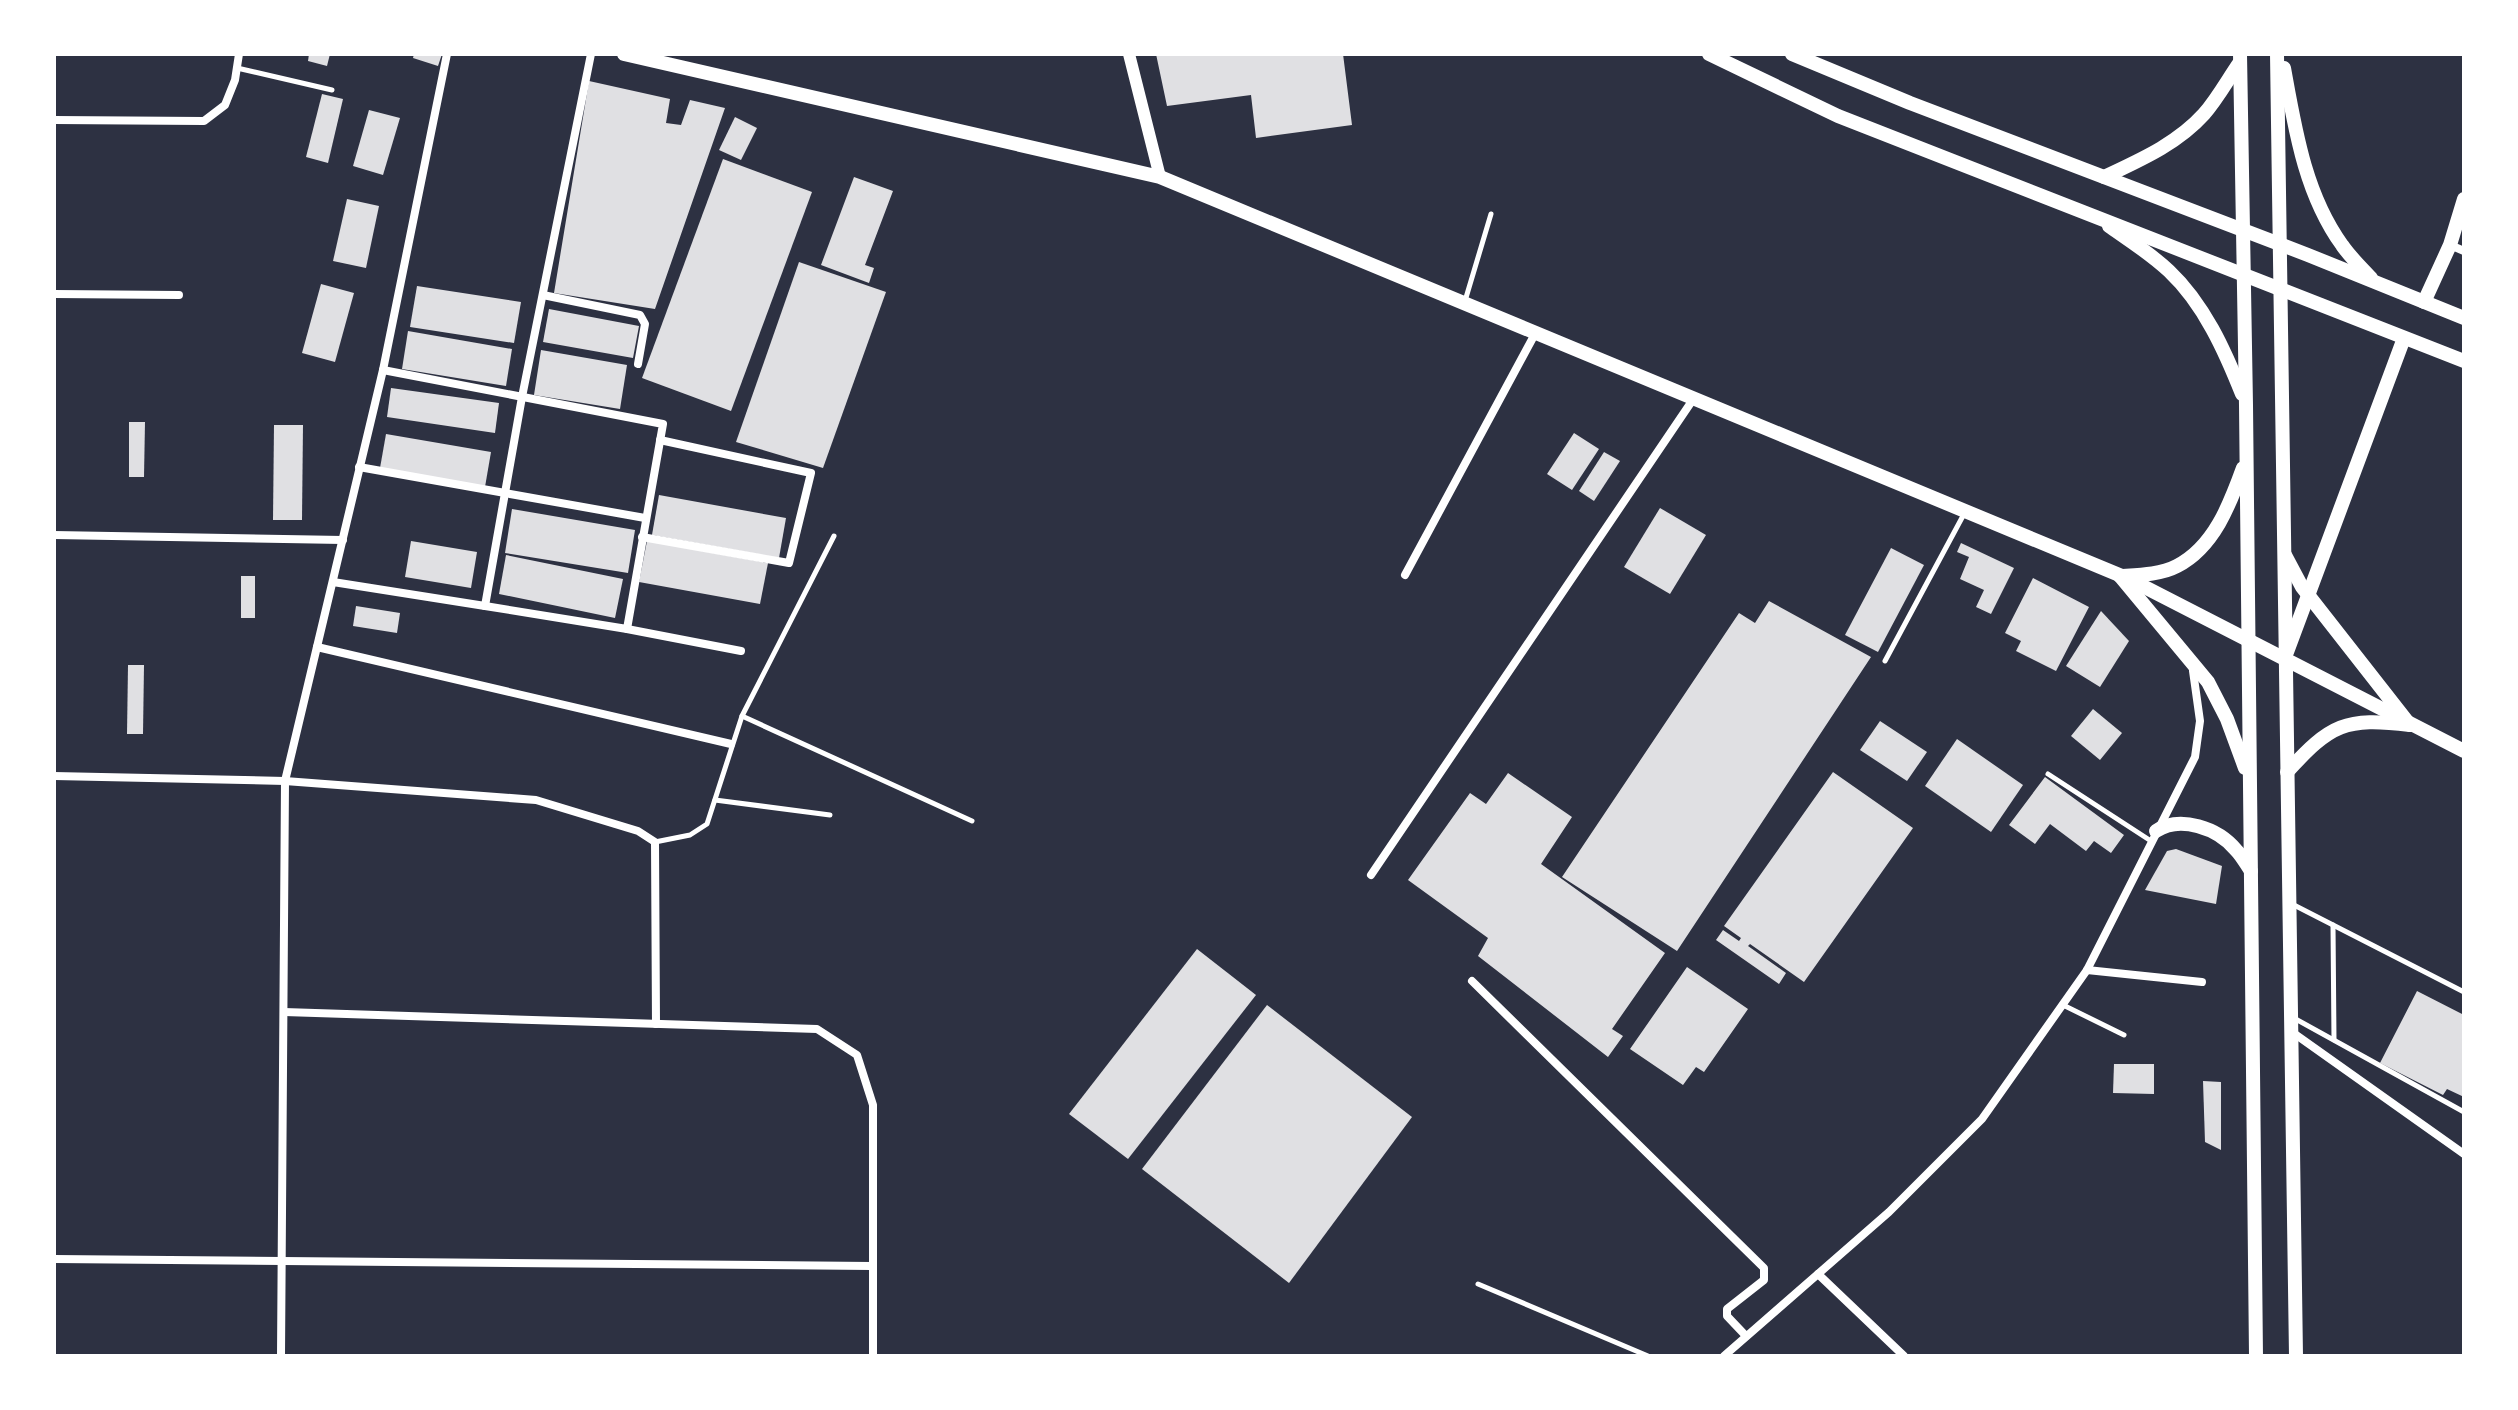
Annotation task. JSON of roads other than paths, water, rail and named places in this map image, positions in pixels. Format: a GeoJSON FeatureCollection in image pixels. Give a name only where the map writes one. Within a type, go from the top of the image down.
{"type":"FeatureCollection","features":[{"type":"Feature","properties":{"kind":"main road"},"geometry":{"type":"LineString","coordinates":[[624,54],[1160,177],[2120,576],[2464,751]]}},
{"type":"Feature","properties":{"kind":"main road"},"geometry":{"type":"LineString","coordinates":[[1709,54],[1838,116],[2464,361]]}},
{"type":"Feature","properties":{"kind":"main road"},"geometry":{"type":"LineString","coordinates":[[1792,54],[1910,103],[2464,318]]}},
{"type":"Feature","properties":{"kind":"main road"},"geometry":{"type":"LineString","coordinates":[[2279,54],[2282,546],[2296,1356]]}},
{"type":"Feature","properties":{"kind":"main road"},"geometry":{"type":"LineString","coordinates":[[2279,54],[2300,149],[2318,203],[2342,245],[2374,281]]}},
{"type":"Feature","properties":{"kind":"main road"},"geometry":{"type":"LineString","coordinates":[[2104,177],[2153,153],[2187,129],[2203,115],[2240,58]]}},
{"type":"Feature","properties":{"kind":"main road"},"geometry":{"type":"LineString","coordinates":[[2240,58],[2256,1356]]}},
{"type":"Feature","properties":{"kind":"main road"},"geometry":{"type":"LineString","coordinates":[[2424,302],[2457,248],[2464,199]]}},
{"type":"Feature","properties":{"kind":"main road"},"geometry":{"type":"LineString","coordinates":[[2096,216],[2170,272],[2208,322],[2227,356],[2246,405]]}},
{"type":"Feature","properties":{"kind":"main road"},"geometry":{"type":"LineString","coordinates":[[2284,660],[2404,338]]}},
{"type":"Feature","properties":{"kind":"main road"},"geometry":{"type":"LineString","coordinates":[[2120,576],[2166,570],[2193,554],[2228,510],[2246,460]]}},
{"type":"Feature","properties":{"kind":"main road"},"geometry":{"type":"LineString","coordinates":[[2282,546],[2289,565],[2308,595],[2410,725]]}},
{"type":"Feature","properties":{"kind":"main road"},"geometry":{"type":"LineString","coordinates":[[2120,576],[2208,682],[2227,719],[2250,780]]}},
{"type":"Feature","properties":{"kind":"main road"},"geometry":{"type":"LineString","coordinates":[[2287,772],[2311,745],[2349,724],[2373,720],[2410,725]]}},
{"type":"Feature","properties":{"kind":"main road"},"geometry":{"type":"LineString","coordinates":[[2154,836],[2168,824],[2183,824],[2215,833],[2236,849],[2251,871]]}},
{"type":"Feature","properties":{"kind":"street"},"geometry":{"type":"LineString","coordinates":[[54,120],[204,121],[225,105],[239,54]]}},
{"type":"Feature","properties":{"kind":"street"},"geometry":{"type":"LineString","coordinates":[[281,1356],[285,781],[383,370],[447,54]]}},
{"type":"Feature","properties":{"kind":"street"},"geometry":{"type":"LineString","coordinates":[[485,606],[522,397],[591,54]]}},
{"type":"Feature","properties":{"kind":"street"},"geometry":{"type":"LineString","coordinates":[[1129,54],[1160,177]]}},
{"type":"Feature","properties":{"kind":"street"},"geometry":{"type":"LineString","coordinates":[[54,294],[179,295]]}},
{"type":"Feature","properties":{"kind":"street"},"geometry":{"type":"LineString","coordinates":[[543,295],[640,315],[645,324],[638,364]]}},
{"type":"Feature","properties":{"kind":"street"},"geometry":{"type":"LineString","coordinates":[[1405,575],[1536,332]]}},
{"type":"Feature","properties":{"kind":"street"},"geometry":{"type":"LineString","coordinates":[[383,370],[663,424],[627,629]]}},
{"type":"Feature","properties":{"kind":"street"},"geometry":{"type":"LineString","coordinates":[[1371,875],[1695,397]]}},
{"type":"Feature","properties":{"kind":"street"},"geometry":{"type":"LineString","coordinates":[[642,537],[789,563],[811,473],[660,440]]}},
{"type":"Feature","properties":{"kind":"street"},"geometry":{"type":"LineString","coordinates":[[359,467],[645,518]]}},
{"type":"Feature","properties":{"kind":"street"},"geometry":{"type":"LineString","coordinates":[[54,535],[343,540]]}},
{"type":"Feature","properties":{"kind":"street"},"geometry":{"type":"LineString","coordinates":[[333,582],[627,629],[741,651]]}},
{"type":"Feature","properties":{"kind":"street"},"geometry":{"type":"LineString","coordinates":[[317,647],[731,744]]}},
{"type":"Feature","properties":{"kind":"street"},"geometry":{"type":"LineString","coordinates":[[1724,1356],[1889,1212],[1982,1119],[2087,970],[2195,757],[2199,744],[2199,699],[2188,658]]}},
{"type":"Feature","properties":{"kind":"street"},"geometry":{"type":"LineString","coordinates":[[54,776],[285,781],[536,800],[638,831],[655,842],[656,1024]]}},
{"type":"Feature","properties":{"kind":"street"},"geometry":{"type":"LineString","coordinates":[[2087,970],[2202,982]]}},
{"type":"Feature","properties":{"kind":"street"},"geometry":{"type":"LineString","coordinates":[[1472,981],[1764,1268],[1764,1280],[1727,1309],[1727,1316],[1746,1336]]}},
{"type":"Feature","properties":{"kind":"street"},"geometry":{"type":"LineString","coordinates":[[284,1012],[817,1029],[857,1055],[873,1105],[873,1356]]}},
{"type":"Feature","properties":{"kind":"street"},"geometry":{"type":"LineString","coordinates":[[2291,1024],[2464,1154]]}},
{"type":"Feature","properties":{"kind":"street"},"geometry":{"type":"LineString","coordinates":[[54,1259],[872,1266]]}},
{"type":"Feature","properties":{"kind":"street"},"geometry":{"type":"LineString","coordinates":[[1818,1274],[1904,1356]]}},
{"type":"Feature","properties":{"kind":"lane"},"geometry":{"type":"LineString","coordinates":[[237,68],[332,90]]}},
{"type":"Feature","properties":{"kind":"lane"},"geometry":{"type":"LineString","coordinates":[[1465,302],[1491,214]]}},
{"type":"Feature","properties":{"kind":"lane"},"geometry":{"type":"LineString","coordinates":[[1885,661],[1965,513]]}},
{"type":"Feature","properties":{"kind":"lane"},"geometry":{"type":"LineString","coordinates":[[655,842],[690,835],[707,824],[742,716],[834,536]]}},
{"type":"Feature","properties":{"kind":"lane"},"geometry":{"type":"LineString","coordinates":[[742,716],[972,821]]}},
{"type":"Feature","properties":{"kind":"lane"},"geometry":{"type":"LineString","coordinates":[[2048,774],[2154,836]]}},
{"type":"Feature","properties":{"kind":"lane"},"geometry":{"type":"LineString","coordinates":[[715,800],[830,815]]}},
{"type":"Feature","properties":{"kind":"lane"},"geometry":{"type":"LineString","coordinates":[[2289,902],[2464,992]]}},
{"type":"Feature","properties":{"kind":"lane"},"geometry":{"type":"LineString","coordinates":[[2333,925],[2334,1040]]}},
{"type":"Feature","properties":{"kind":"lane"},"geometry":{"type":"LineString","coordinates":[[2063,1005],[2124,1035]]}},
{"type":"Feature","properties":{"kind":"lane"},"geometry":{"type":"LineString","coordinates":[[2291,1024],[2334,1040],[2464,1112]]}},
{"type":"Feature","properties":{"kind":"lane"},"geometry":{"type":"LineString","coordinates":[[1478,1284],[1648,1356]]}}]}
